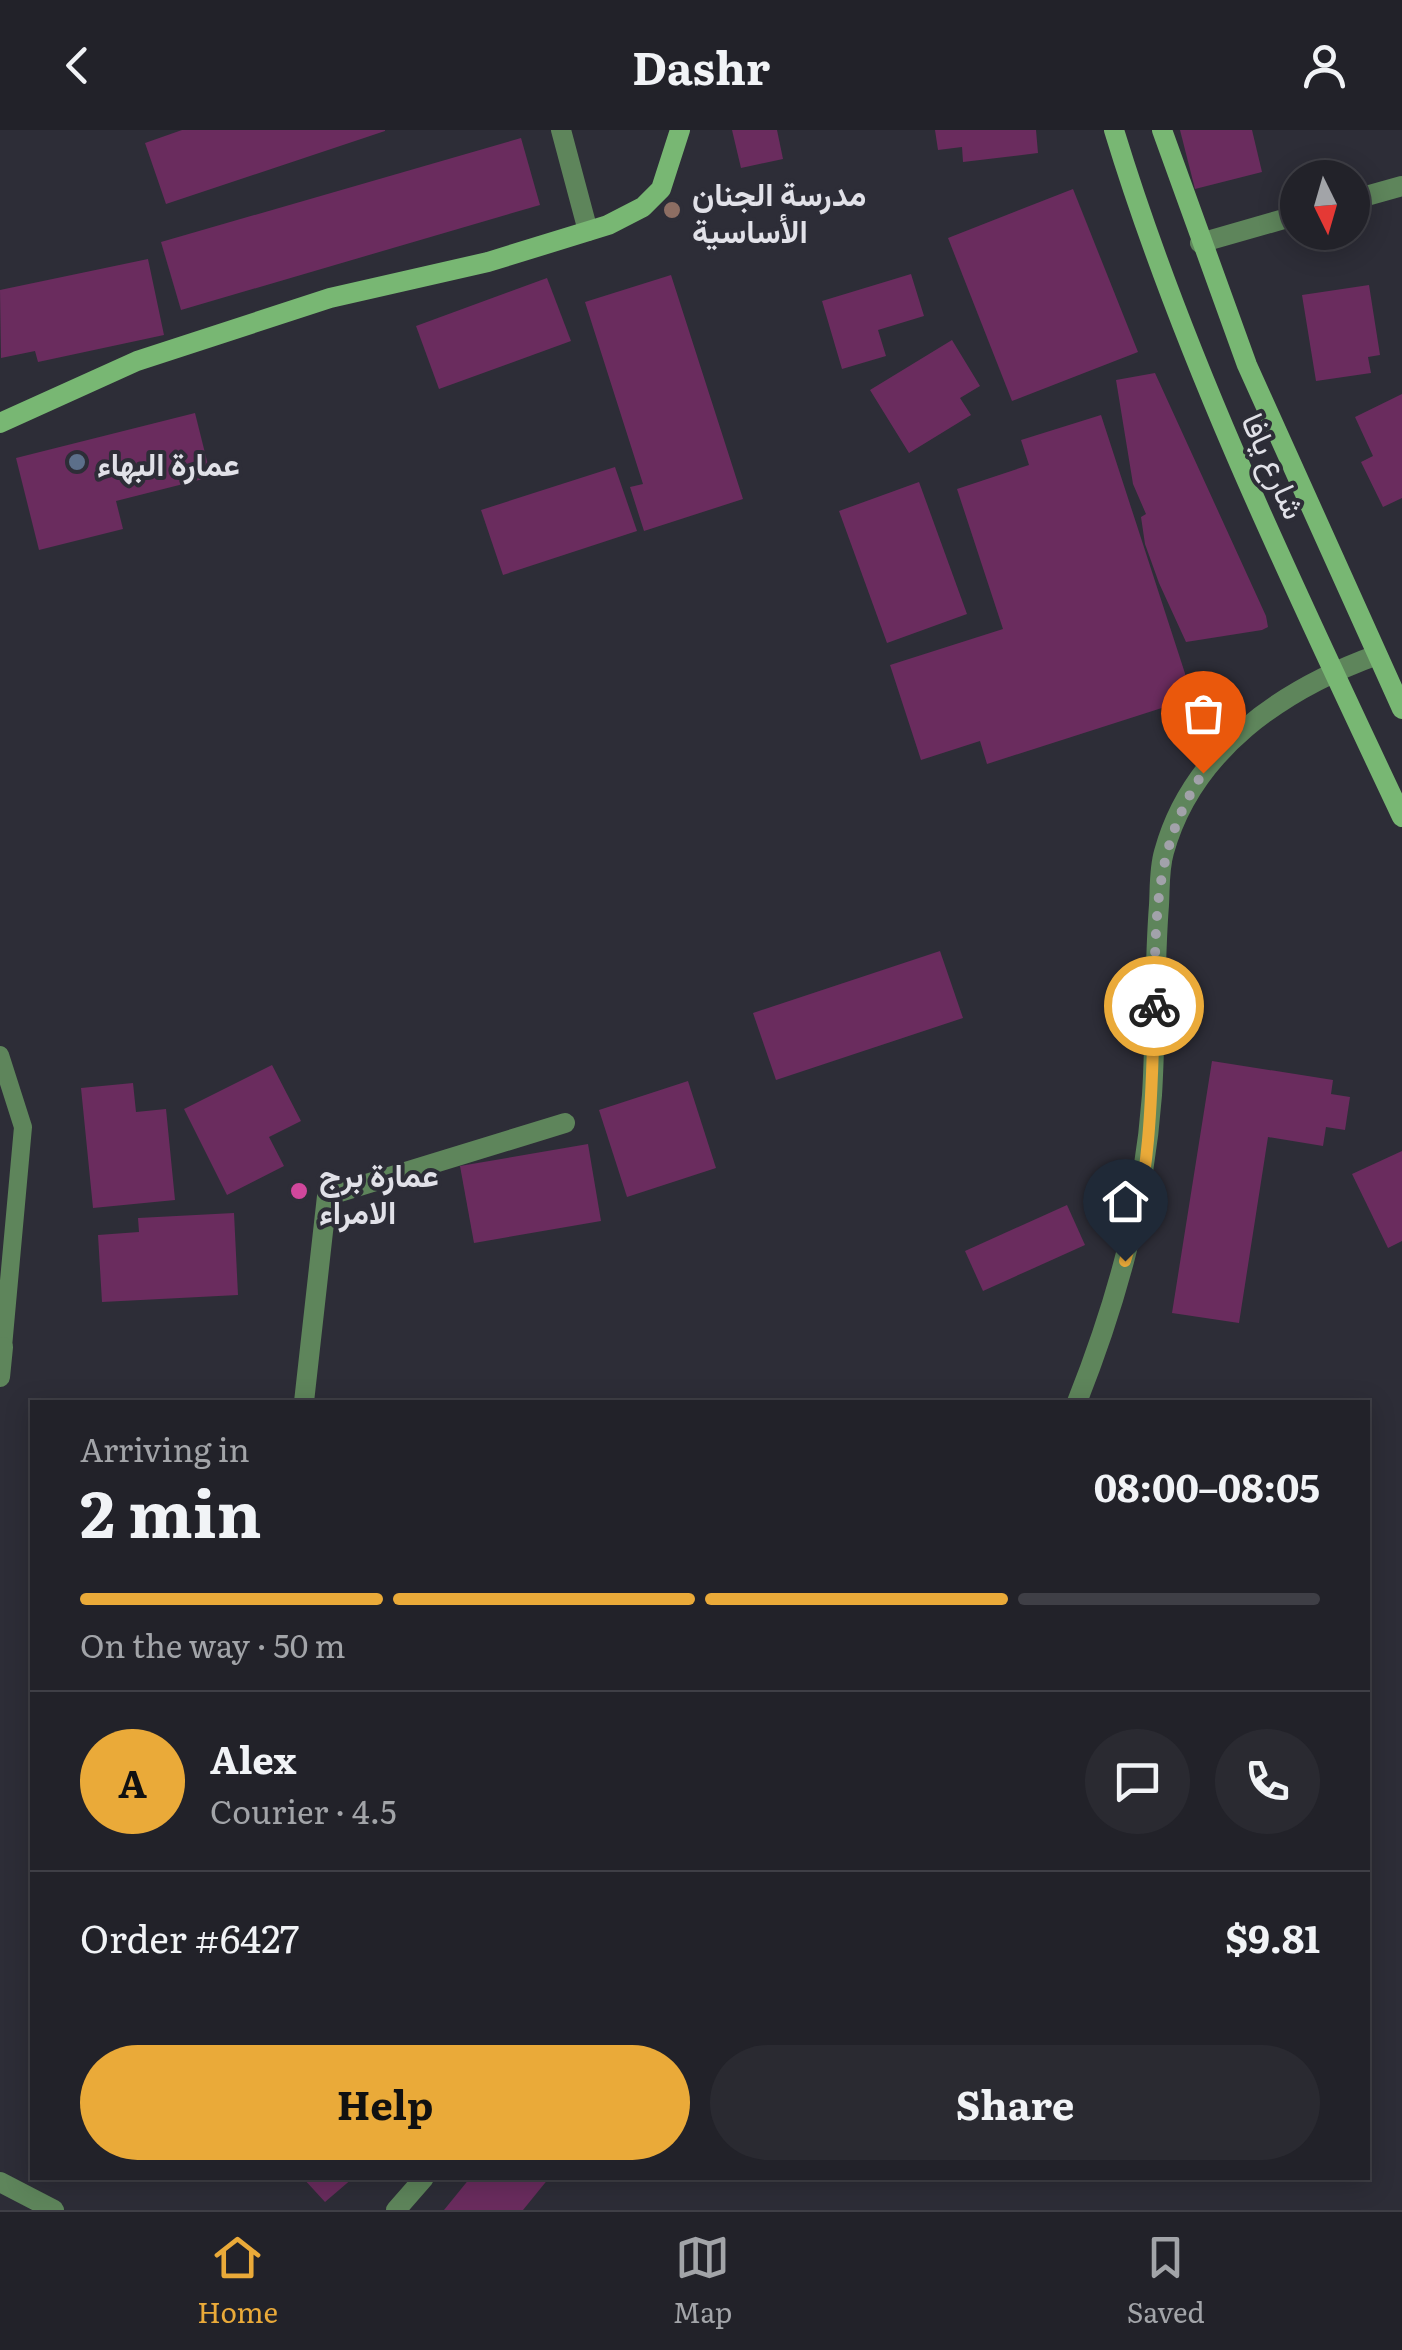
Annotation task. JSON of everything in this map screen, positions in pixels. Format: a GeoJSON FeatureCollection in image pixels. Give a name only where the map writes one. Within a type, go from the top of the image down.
{"type":"FeatureCollection","features":[{"type":"Feature","properties":{"kind":"street"},"geometry":{"type":"LineString","coordinates":[[561,130],[588,231]]}},
{"type":"Feature","properties":{"kind":"street"},"geometry":{"type":"LineString","coordinates":[[0,423],[137,361],[277,315],[330,298],[488,262],[588,231],[643,206],[661,188],[673,163],[680,130]]}},
{"type":"Feature","properties":{"kind":"street","name":"شارع يافا"},"geometry":{"type":"LineString","coordinates":[[1114,130],[1152,255],[1333,671],[1402,817]]}},
{"type":"Feature","properties":{"kind":"street"},"geometry":{"type":"LineString","coordinates":[[1162,130],[1247,365],[1402,709]]}},
{"type":"Feature","properties":{"kind":"street"},"geometry":{"type":"LineString","coordinates":[[1370,195],[1402,186]]}},
{"type":"Feature","properties":{"kind":"street"},"geometry":{"type":"LineString","coordinates":[[1200,243],[1280,221]]}},
{"type":"Feature","properties":{"kind":"street"},"geometry":{"type":"LineString","coordinates":[[1077,1400],[1136,1228],[1152,1095],[1163,854],[1188,796],[1219,749],[1270,708],[1333,671],[1378,655]]}},
{"type":"Feature","properties":{"kind":"street"},"geometry":{"type":"LineString","coordinates":[[304,1400],[326,1196],[566,1123]]}},
{"type":"Feature","properties":{"kind":"street"},"geometry":{"type":"LineString","coordinates":[[0,1378],[3,1347]]}},
{"type":"Feature","properties":{"kind":"street"},"geometry":{"type":"LineString","coordinates":[[396,2210],[422,2180]]}},
{"type":"Feature","properties":{"kind":"street"},"geometry":{"type":"LineString","coordinates":[[0,2182],[54,2210]]}},
{"type":"Feature","properties":{"kind":"lane"},"geometry":{"type":"LineString","coordinates":[[0,1055],[23,1127],[3,1347]]}},
{"type":"Feature","properties":{"kind":"building"},"geometry":{"type":"Polygon","coordinates":[[[182,130],[385,131],[166,204],[145,143],[182,130]]]}},
{"type":"Feature","properties":{"kind":"building"},"geometry":{"type":"Polygon","coordinates":[[[732,130],[777,130],[783,159],[741,168],[732,130]]]}},
{"type":"Feature","properties":{"kind":"building"},"geometry":{"type":"Polygon","coordinates":[[[935,130],[1036,130],[1038,153],[963,162],[962,147],[938,150],[935,130]]]}},
{"type":"Feature","properties":{"kind":"building"},"geometry":{"type":"Polygon","coordinates":[[[1180,130],[1252,130],[1262,172],[1195,189],[1180,130]]]}},
{"type":"Feature","properties":{"kind":"building"},"geometry":{"type":"Polygon","coordinates":[[[521,138],[540,205],[181,310],[161,242],[521,138]]]}},
{"type":"Feature","properties":{"kind":"building"},"geometry":{"type":"Polygon","coordinates":[[[1073,189],[1138,352],[1012,401],[948,238],[1073,189]]]}},
{"type":"Feature","properties":{"kind":"building"},"geometry":{"type":"Polygon","coordinates":[[[148,259],[164,335],[38,362],[35,351],[1,358],[0,290],[148,259]]]}},
{"type":"Feature","properties":{"kind":"building"},"geometry":{"type":"Polygon","coordinates":[[[911,274],[924,316],[878,330],[886,356],[842,369],[822,301],[911,274]]]}},
{"type":"Feature","properties":{"kind":"building"},"geometry":{"type":"Polygon","coordinates":[[[671,275],[743,499],[644,531],[630,487],[643,484],[585,302],[671,275]]]}},
{"type":"Feature","properties":{"kind":"building"},"geometry":{"type":"Polygon","coordinates":[[[547,278],[571,341],[439,389],[416,326],[547,278]]]}},
{"type":"Feature","properties":{"kind":"building"},"geometry":{"type":"Polygon","coordinates":[[[1369,285],[1380,355],[1368,357],[1371,373],[1316,381],[1302,295],[1369,285]]]}},
{"type":"Feature","properties":{"kind":"building"},"geometry":{"type":"Polygon","coordinates":[[[952,340],[980,386],[960,398],[971,415],[909,453],[870,390],[952,340]]]}},
{"type":"Feature","properties":{"kind":"building"},"geometry":{"type":"Polygon","coordinates":[[[1155,373],[1266,616],[1268,627],[1262,630],[1186,642],[1159,583],[1145,544],[1141,517],[1146,514],[1133,484],[1116,380],[1155,373]]]}},
{"type":"Feature","properties":{"kind":"building"},"geometry":{"type":"Polygon","coordinates":[[[1402,394],[1402,498],[1383,507],[1361,462],[1373,456],[1355,417],[1402,394]]]}},
{"type":"Feature","properties":{"kind":"building"},"geometry":{"type":"Polygon","coordinates":[[[195,413],[211,477],[116,501],[123,529],[39,550],[16,458],[195,413]]]}},
{"type":"Feature","properties":{"kind":"building"},"geometry":{"type":"Polygon","coordinates":[[[1101,415],[1193,698],[987,764],[980,741],[921,760],[890,665],[1003,629],[957,489],[1029,465],[1021,440],[1101,415]]]}},
{"type":"Feature","properties":{"kind":"building"},"geometry":{"type":"Polygon","coordinates":[[[615,467],[637,531],[503,575],[481,510],[615,467]]]}},
{"type":"Feature","properties":{"kind":"building"},"geometry":{"type":"Polygon","coordinates":[[[919,482],[967,614],[887,643],[839,511],[919,482]]]}},
{"type":"Feature","properties":{"kind":"building"},"geometry":{"type":"Polygon","coordinates":[[[940,951],[963,1018],[776,1080],[753,1013],[940,951]]]}},
{"type":"Feature","properties":{"kind":"building"},"geometry":{"type":"Polygon","coordinates":[[[1212,1061],[1333,1080],[1331,1094],[1350,1097],[1345,1130],[1326,1127],[1323,1146],[1268,1137],[1239,1323],[1172,1313],[1212,1061]]]}},
{"type":"Feature","properties":{"kind":"building"},"geometry":{"type":"Polygon","coordinates":[[[272,1065],[301,1121],[269,1137],[284,1166],[227,1195],[184,1109],[272,1065]]]}},
{"type":"Feature","properties":{"kind":"building"},"geometry":{"type":"Polygon","coordinates":[[[688,1081],[716,1168],[627,1197],[599,1110],[688,1081]]]}},
{"type":"Feature","properties":{"kind":"building"},"geometry":{"type":"Polygon","coordinates":[[[133,1083],[136,1112],[166,1109],[175,1200],[93,1208],[81,1088],[133,1083]]]}},
{"type":"Feature","properties":{"kind":"building"},"geometry":{"type":"Polygon","coordinates":[[[588,1144],[601,1221],[474,1243],[460,1166],[588,1144]]]}},
{"type":"Feature","properties":{"kind":"building"},"geometry":{"type":"Polygon","coordinates":[[[1402,1151],[1402,1241],[1388,1248],[1352,1174],[1402,1151]]]}},
{"type":"Feature","properties":{"kind":"building"},"geometry":{"type":"Polygon","coordinates":[[[1067,1205],[1085,1245],[983,1291],[965,1251],[1067,1205]]]}},
{"type":"Feature","properties":{"kind":"building"},"geometry":{"type":"Polygon","coordinates":[[[234,1213],[238,1295],[102,1302],[98,1235],[139,1232],[138,1218],[234,1213]]]}},
{"type":"Feature","properties":{"kind":"building"},"geometry":{"type":"Polygon","coordinates":[[[305,2180],[351,2180],[325,2202],[305,2180]]]}},
{"type":"Feature","properties":{"kind":"building"},"geometry":{"type":"Polygon","coordinates":[[[468,2180],[547,2180],[523,2210],[444,2210],[468,2180]]]}},
{"type":"Feature","properties":{"kind":"way so far"},"geometry":{"type":"LineString","coordinates":[[1154,1006],[1163,854],[1188,796],[1203,773]]}},
{"type":"Feature","properties":{"kind":"place","name":"مدرسة الجنان الأساسية"},"geometry":{"type":"Point","coordinates":[672,210]}},
{"type":"Feature","properties":{"kind":"place","name":"عمارة البهاء"},"geometry":{"type":"Point","coordinates":[77,462]}},
{"type":"Feature","properties":{"kind":"place","name":"عمارة برج الامراء"},"geometry":{"type":"Point","coordinates":[299,1191]}},
{"type":"Feature","properties":{"kind":"route"},"geometry":{"type":"LineString","coordinates":[[1125,1261],[1136,1228],[1152,1095],[1154,1006]]}}]}
